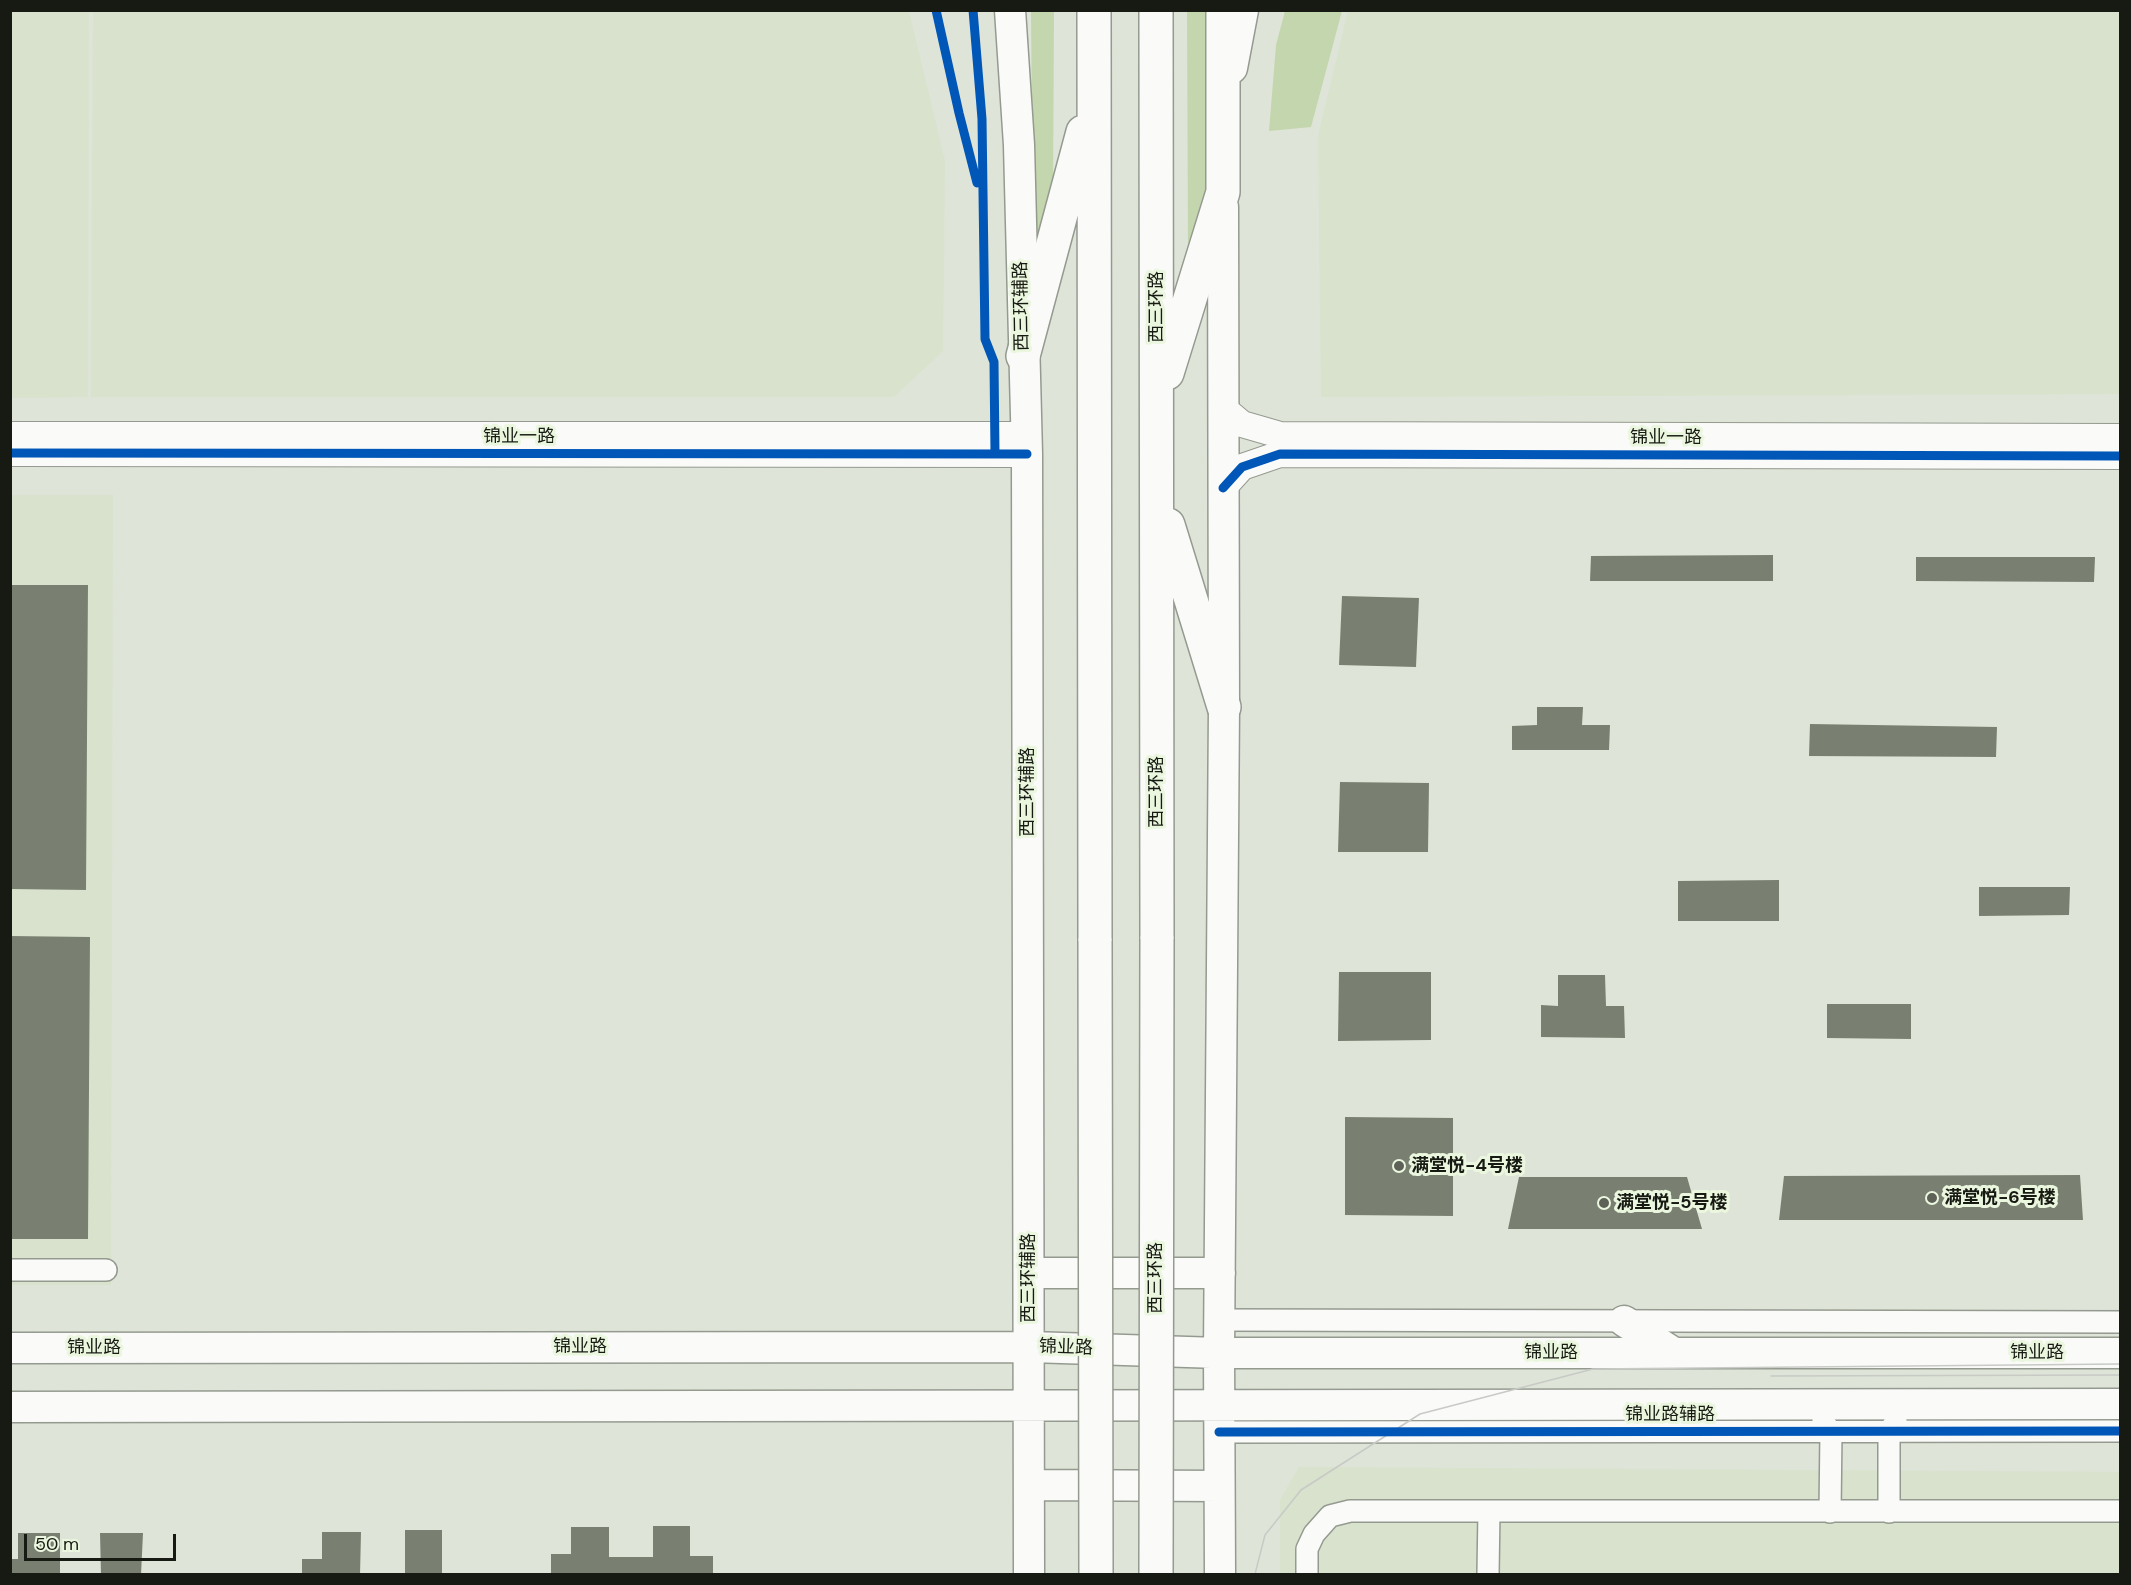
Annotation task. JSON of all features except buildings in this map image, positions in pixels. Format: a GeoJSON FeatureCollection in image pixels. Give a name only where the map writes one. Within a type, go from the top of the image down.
{"type":"FeatureCollection","features":[{"type":"Feature","properties":{"kind":"highway"},"geometry":{"type":"LineString","coordinates":[[1095,10],[1096,1575]]}},
{"type":"Feature","properties":{"kind":"highway","name":"西三环路"},"geometry":{"type":"LineString","coordinates":[[1156,10],[1158,492],[1156,1575]]}},
{"type":"Feature","properties":{"kind":"highway"},"geometry":{"type":"LineString","coordinates":[[1157,403],[1223,192],[1223,10]]}},
{"type":"Feature","properties":{"kind":"highway"},"geometry":{"type":"LineString","coordinates":[[1023,356],[1095,90]]}},
{"type":"Feature","properties":{"kind":"highway"},"geometry":{"type":"LineString","coordinates":[[1158,492],[1224,707]]}},
{"type":"Feature","properties":{"kind":"main road","name":"西三环辅路"},"geometry":{"type":"LineString","coordinates":[[1010,10],[1019,145],[1026,444],[1029,1575]]}},
{"type":"Feature","properties":{"kind":"main road"},"geometry":{"type":"LineString","coordinates":[[1222,118],[1243,10]]}},
{"type":"Feature","properties":{"kind":"main road"},"geometry":{"type":"LineString","coordinates":[[1220,1575],[1224,707],[1223,192]]}},
{"type":"Feature","properties":{"kind":"main road"},"geometry":{"type":"LineString","coordinates":[[1029,1273],[1220,1273]]}},
{"type":"Feature","properties":{"kind":"main road"},"geometry":{"type":"LineString","coordinates":[[1624,1321],[1674,1353]]}},
{"type":"Feature","properties":{"kind":"main road","name":"锦业路"},"geometry":{"type":"LineString","coordinates":[[10,1348],[1030,1347],[1220,1353],[2121,1353]]}},
{"type":"Feature","properties":{"kind":"main road"},"geometry":{"type":"LineString","coordinates":[[10,1407],[1029,1406],[1220,1418],[1810,1404],[2121,1404]]}},
{"type":"Feature","properties":{"kind":"main road"},"geometry":{"type":"LineString","coordinates":[[1029,1485],[1220,1486]]}},
{"type":"Feature","properties":{"kind":"street","name":"锦业一路"},"geometry":{"type":"LineString","coordinates":[[1223,408],[1242,424],[1280,435],[2121,437]]}},
{"type":"Feature","properties":{"kind":"street","name":"锦业一路"},"geometry":{"type":"LineString","coordinates":[[10,435],[1026,444]]}},
{"type":"Feature","properties":{"kind":"street","name":"锦业一路"},"geometry":{"type":"LineString","coordinates":[[10,453],[1026,444]]}},
{"type":"Feature","properties":{"kind":"street","name":"锦业一路"},"geometry":{"type":"LineString","coordinates":[[1223,488],[1242,467],[1280,454],[2121,456]]}},
{"type":"Feature","properties":{"kind":"street"},"geometry":{"type":"LineString","coordinates":[[10,1270],[105,1270]]}},
{"type":"Feature","properties":{"kind":"street"},"geometry":{"type":"LineString","coordinates":[[1220,1320],[2121,1322]]}},
{"type":"Feature","properties":{"kind":"street"},"geometry":{"type":"LineString","coordinates":[[1810,1404],[1831,1432],[1830,1512]]}},
{"type":"Feature","properties":{"kind":"street"},"geometry":{"type":"LineString","coordinates":[[1889,1512],[1889,1432],[1906,1404]]}},
{"type":"Feature","properties":{"kind":"street","name":"锦业路辅路"},"geometry":{"type":"LineString","coordinates":[[1220,1418],[1831,1432],[2121,1431]]}},
{"type":"Feature","properties":{"kind":"street"},"geometry":{"type":"LineString","coordinates":[[1307,1575],[1307,1549],[1314,1534],[1330,1516],[1350,1511],[2121,1511]]}},
{"type":"Feature","properties":{"kind":"street"},"geometry":{"type":"LineString","coordinates":[[1488,1511],[1488,1575]]}},
{"type":"Feature","properties":{"kind":"shaded area"},"geometry":{"type":"Polygon","coordinates":[[[10,11],[89,11],[88,397],[11,398],[10,11]]]}},
{"type":"Feature","properties":{"kind":"shaded area"},"geometry":{"type":"Polygon","coordinates":[[[93,11],[909,11],[945,161],[943,351],[894,397],[91,397],[93,11]]]}},
{"type":"Feature","properties":{"kind":"shaded area"},"geometry":{"type":"Polygon","coordinates":[[[1348,11],[2120,11],[2120,394],[1321,397],[1318,136],[1348,11]]]}},
{"type":"Feature","properties":{"kind":"shaded area"},"geometry":{"type":"Polygon","coordinates":[[[10,495],[113,495],[111,1285],[11,1285],[10,495]]]}},
{"type":"Feature","properties":{"kind":"shaded area"},"geometry":{"type":"Polygon","coordinates":[[[1299,1467],[2120,1472],[2120,1574],[1280,1574],[1280,1500],[1299,1467]]]}},
{"type":"Feature","properties":{"kind":"green space"},"geometry":{"type":"Polygon","coordinates":[[[1031,11],[1054,11],[1053,193],[1038,251],[1033,245],[1031,11]]]}},
{"type":"Feature","properties":{"kind":"green space"},"geometry":{"type":"Polygon","coordinates":[[[1187,11],[1210,11],[1209,182],[1188,248],[1187,11]]]}},
{"type":"Feature","properties":{"kind":"green space"},"geometry":{"type":"Polygon","coordinates":[[[1285,11],[1342,11],[1311,127],[1269,131],[1276,45],[1285,11]]]}},
{"type":"Feature","properties":{"kind":"tram line"},"geometry":{"type":"LineString","coordinates":[[1255,1574],[1265,1535],[1301,1490],[1420,1414],[1593,1369],[2120,1364]]}},
{"type":"Feature","properties":{"kind":"tram line"},"geometry":{"type":"LineString","coordinates":[[1771,1376],[2120,1375]]}},
{"type":"Feature","properties":{"kind":"cycle path"},"geometry":{"type":"LineString","coordinates":[[936,10],[977,183]]}},
{"type":"Feature","properties":{"kind":"cycle path"},"geometry":{"type":"LineString","coordinates":[[973,10],[982,119],[985,339],[994,362],[995,454]]}},
{"type":"Feature","properties":{"kind":"cycle path"},"geometry":{"type":"LineString","coordinates":[[10,453],[1027,454]]}},
{"type":"Feature","properties":{"kind":"cycle path"},"geometry":{"type":"LineString","coordinates":[[1223,488],[1242,467],[1280,454],[2120,456]]}},
{"type":"Feature","properties":{"kind":"cycle path"},"geometry":{"type":"LineString","coordinates":[[1219,1432],[2120,1431]]}},
{"type":"Feature","properties":{"kind":"place","name":"满堂悦-4号楼"},"geometry":{"type":"Point","coordinates":[1399,1166]}},
{"type":"Feature","properties":{"kind":"place","name":"满堂悦-6号楼"},"geometry":{"type":"Point","coordinates":[1932,1198]}},
{"type":"Feature","properties":{"kind":"place","name":"满堂悦-5号楼"},"geometry":{"type":"Point","coordinates":[1604,1203]}}]}
